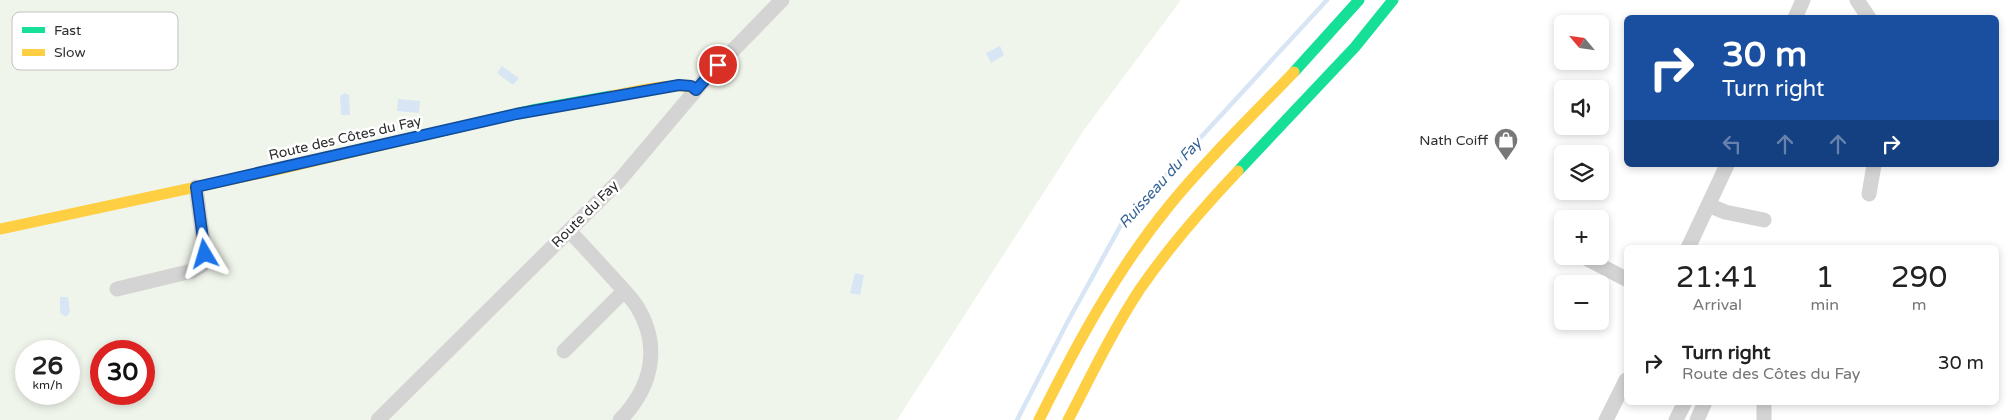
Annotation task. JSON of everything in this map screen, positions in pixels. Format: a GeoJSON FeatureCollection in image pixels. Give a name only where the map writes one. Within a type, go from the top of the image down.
{"type":"FeatureCollection","features":[{"type":"Feature","properties":{"kind":"main road"},"geometry":{"type":"LineString","coordinates":[[1039,420],[1085,330],[1118,276],[1147,234],[1196,175],[1360,0]]}},
{"type":"Feature","properties":{"kind":"main road"},"geometry":{"type":"LineString","coordinates":[[1068,420],[1118,324],[1167,252],[1206,205],[1355,46],[1393,0]]}},
{"type":"Feature","properties":{"kind":"main road","name":"Route des Côtes du Fay"},"geometry":{"type":"LineString","coordinates":[[0,230],[532,110],[679,85],[691,86],[696,90]]}},
{"type":"Feature","properties":{"kind":"street","name":"Route du Fay"},"geometry":{"type":"LineString","coordinates":[[378,420],[619,180],[696,90],[782,0]]}},
{"type":"Feature","properties":{"kind":"street"},"geometry":{"type":"LineString","coordinates":[[1796,15],[1803,0]]}},
{"type":"Feature","properties":{"kind":"street"},"geometry":{"type":"LineString","coordinates":[[1857,0],[1867,15]]}},
{"type":"Feature","properties":{"kind":"street"},"geometry":{"type":"LineString","coordinates":[[1689,245],[1726,167]]}},
{"type":"Feature","properties":{"kind":"street"},"geometry":{"type":"LineString","coordinates":[[1869,194],[1874,167]]}},
{"type":"Feature","properties":{"kind":"street"},"geometry":{"type":"LineString","coordinates":[[118,289],[192,271],[202,265],[205,254],[196,187]]}},
{"type":"Feature","properties":{"kind":"street"},"geometry":{"type":"LineString","coordinates":[[1708,204],[1725,212],[1764,220]]}},
{"type":"Feature","properties":{"kind":"street"},"geometry":{"type":"LineString","coordinates":[[569,231],[635,304],[646,324],[651,352],[650,366],[643,388],[631,409],[620,420]]}},
{"type":"Feature","properties":{"kind":"street"},"geometry":{"type":"LineString","coordinates":[[1599,265],[1624,278]]}},
{"type":"Feature","properties":{"kind":"street"},"geometry":{"type":"LineString","coordinates":[[564,351],[624,291]]}},
{"type":"Feature","properties":{"kind":"street"},"geometry":{"type":"LineString","coordinates":[[1606,420],[1624,384]]}},
{"type":"Feature","properties":{"kind":"street"},"geometry":{"type":"LineString","coordinates":[[1676,420],[1684,405]]}},
{"type":"Feature","properties":{"kind":"street"},"geometry":{"type":"LineString","coordinates":[[1697,420],[1704,405]]}},
{"type":"Feature","properties":{"kind":"street"},"geometry":{"type":"LineString","coordinates":[[1764,405],[1764,420]]}},
{"type":"Feature","properties":{"kind":"shaded area"},"geometry":{"type":"Polygon","coordinates":[[[0,0],[1181,0],[1084,130],[897,420],[0,420],[0,0]]]}},
{"type":"Feature","properties":{"kind":"water"},"geometry":{"type":"Polygon","coordinates":[[[1000,46],[1004,55],[991,63],[986,53],[1000,46]]]}},
{"type":"Feature","properties":{"kind":"water"},"geometry":{"type":"Polygon","coordinates":[[[502,66],[519,78],[513,85],[497,73],[502,66]]]}},
{"type":"Feature","properties":{"kind":"water"},"geometry":{"type":"Polygon","coordinates":[[[345,93],[349,95],[350,115],[341,115],[340,96],[345,93]]]}},
{"type":"Feature","properties":{"kind":"water"},"geometry":{"type":"Polygon","coordinates":[[[398,99],[420,101],[419,113],[397,111],[398,99]]]}},
{"type":"Feature","properties":{"kind":"water"},"geometry":{"type":"Polygon","coordinates":[[[855,273],[864,275],[860,295],[850,293],[855,273]]]}},
{"type":"Feature","properties":{"kind":"water"},"geometry":{"type":"Polygon","coordinates":[[[60,297],[68,297],[70,312],[66,317],[60,313],[60,297]]]}},
{"type":"Feature","properties":{"kind":"waterway","name":"Ruisseau du Fay"},"geometry":{"type":"LineString","coordinates":[[1017,420],[1067,323],[1122,223],[1327,0]]}},
{"type":"Feature","properties":{"kind":"traffic: fast"},"geometry":{"type":"LineString","coordinates":[[1294,72],[1359,0]]}},
{"type":"Feature","properties":{"kind":"traffic: fast"},"geometry":{"type":"LineString","coordinates":[[1238,171],[1355,47],[1393,0]]}},
{"type":"Feature","properties":{"kind":"traffic: fast"},"geometry":{"type":"LineString","coordinates":[[408,139],[532,110],[611,96]]}},
{"type":"Feature","properties":{"kind":"traffic: slow"},"geometry":{"type":"LineString","coordinates":[[1039,420],[1067,364],[1098,309],[1114,282],[1150,231],[1199,171],[1294,72]]}},
{"type":"Feature","properties":{"kind":"traffic: slow"},"geometry":{"type":"LineString","coordinates":[[611,96],[668,86],[689,87],[696,90]]}},
{"type":"Feature","properties":{"kind":"traffic: slow"},"geometry":{"type":"LineString","coordinates":[[0,229],[280,169],[408,139]]}},
{"type":"Feature","properties":{"kind":"traffic: slow"},"geometry":{"type":"LineString","coordinates":[[1068,420],[1111,337],[1140,289],[1187,228],[1238,171]]}},
{"type":"Feature","properties":{"kind":"place","name":"Nath Coiff"},"geometry":{"type":"Point","coordinates":[1506,161]}},
{"type":"Feature","properties":{"kind":"route"},"geometry":{"type":"LineString","coordinates":[[205,254],[196,187],[532,110],[679,85],[691,86],[696,90],[718,65]]}}]}
